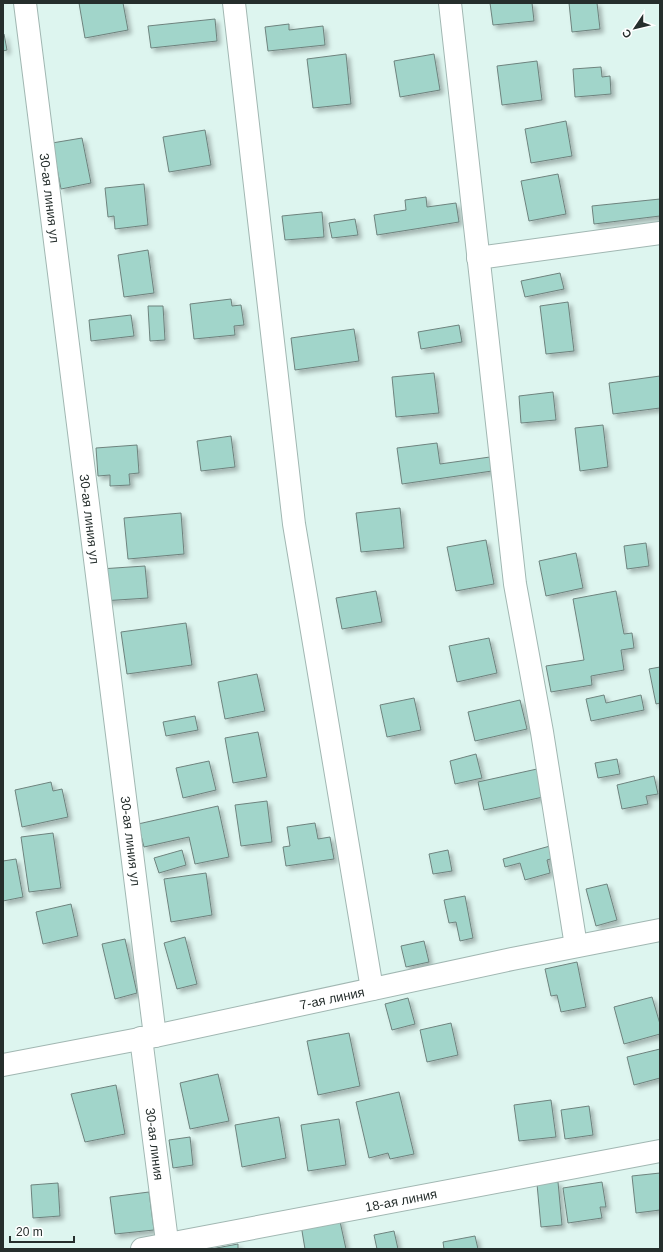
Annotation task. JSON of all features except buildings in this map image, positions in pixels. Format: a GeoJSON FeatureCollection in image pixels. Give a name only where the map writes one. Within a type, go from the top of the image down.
{"type":"FeatureCollection","features":[{"type":"Feature","properties":{"kind":"street","name":"30-ая линия ул"},"geometry":{"type":"LineString","coordinates":[[25,3],[148,1037]]}},
{"type":"Feature","properties":{"kind":"street"},"geometry":{"type":"LineString","coordinates":[[234,3],[294,524],[372,989]]}},
{"type":"Feature","properties":{"kind":"street"},"geometry":{"type":"LineString","coordinates":[[450,3],[515,584],[542,732],[576,946]]}},
{"type":"Feature","properties":{"kind":"street"},"geometry":{"type":"LineString","coordinates":[[478,258],[660,233]]}},
{"type":"Feature","properties":{"kind":"street","name":"7-ая линия"},"geometry":{"type":"LineString","coordinates":[[3,1065],[148,1037],[512,958],[660,930]]}},
{"type":"Feature","properties":{"kind":"street","name":"30-ая линия"},"geometry":{"type":"LineString","coordinates":[[148,1037],[168,1246]]}},
{"type":"Feature","properties":{"kind":"street","name":"18-ая линия"},"geometry":{"type":"LineString","coordinates":[[142,1249],[168,1246],[660,1151]]}}]}
